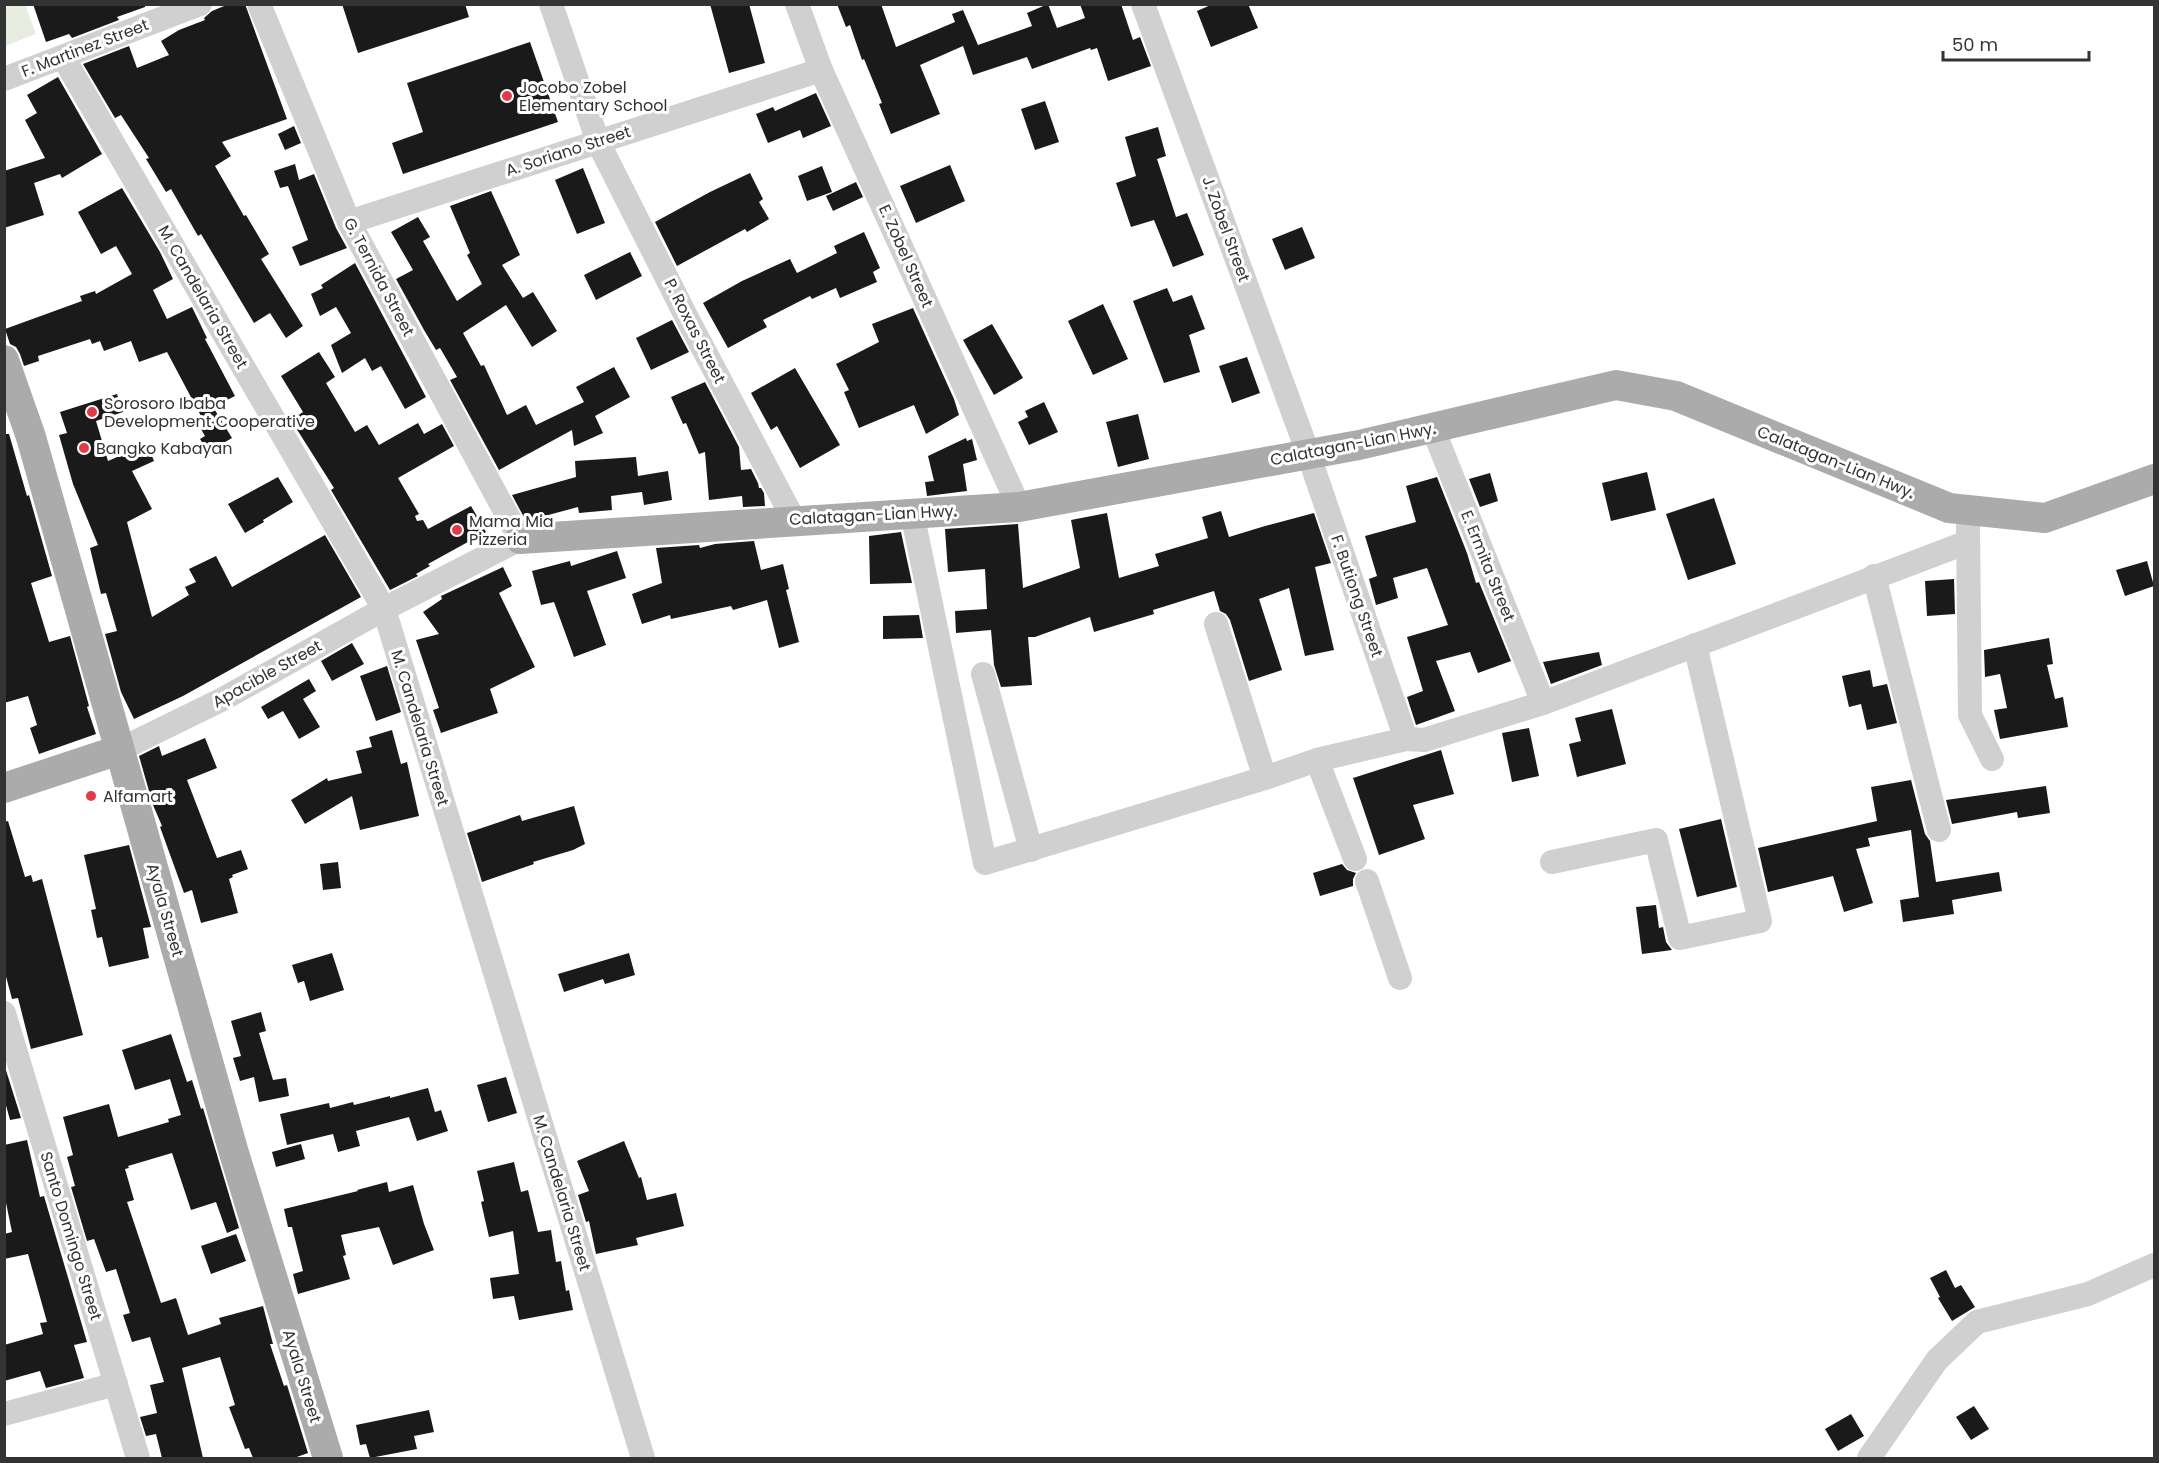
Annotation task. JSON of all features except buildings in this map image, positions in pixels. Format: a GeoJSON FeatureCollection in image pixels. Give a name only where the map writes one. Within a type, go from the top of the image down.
{"type":"FeatureCollection","features":[{"type":"Feature","properties":{"kind":"main road","name":"Ayala Street"},"geometry":{"type":"LineString","coordinates":[[4,360],[31,437],[234,1153],[328,1458]]}},
{"type":"Feature","properties":{"kind":"main road","name":"Calatagan-Lian Hwy."},"geometry":{"type":"LineString","coordinates":[[520,539],[1018,507],[1359,445],[1616,385],[1676,396],[1949,508],[2045,518],[2154,479]]}},
{"type":"Feature","properties":{"kind":"main road","name":"Apacible Street"},"geometry":{"type":"LineString","coordinates":[[4,788],[119,750]]}},
{"type":"Feature","properties":{"kind":"street","name":"F. Martinez Street"},"geometry":{"type":"LineString","coordinates":[[4,79],[200,4]]}},
{"type":"Feature","properties":{"kind":"street","name":"G. Ternida Street"},"geometry":{"type":"LineString","coordinates":[[259,4],[349,222],[520,539]]}},
{"type":"Feature","properties":{"kind":"street","name":"E. Zobel Street"},"geometry":{"type":"LineString","coordinates":[[797,4],[821,70],[1018,507]]}},
{"type":"Feature","properties":{"kind":"street","name":"J. Zobel Street"},"geometry":{"type":"LineString","coordinates":[[1143,4],[1308,453]]}},
{"type":"Feature","properties":{"kind":"street","name":"P. Roxas Street"},"geometry":{"type":"LineString","coordinates":[[557,6],[598,142],[692,328],[794,520]]}},
{"type":"Feature","properties":{"kind":"street","name":"M. Candelaria Street"},"geometry":{"type":"LineString","coordinates":[[63,57],[384,609],[643,1458]]}},
{"type":"Feature","properties":{"kind":"street","name":"A. Soriano Street"},"geometry":{"type":"LineString","coordinates":[[349,222],[821,70]]}},
{"type":"Feature","properties":{"kind":"street","name":"E. Ermita Street"},"geometry":{"type":"LineString","coordinates":[[1433,429],[1543,703]]}},
{"type":"Feature","properties":{"kind":"street","name":"F. Butiong Street"},"geometry":{"type":"LineString","coordinates":[[1308,453],[1406,739]]}},
{"type":"Feature","properties":{"kind":"street"},"geometry":{"type":"LineString","coordinates":[[1968,510],[1970,715],[1992,759]]}},
{"type":"Feature","properties":{"kind":"street"},"geometry":{"type":"LineString","coordinates":[[912,513],[984,863],[1265,778],[1317,760],[1406,739],[1424,740],[1543,703],[1968,542]]}},
{"type":"Feature","properties":{"kind":"street","name":"Apacible Street"},"geometry":{"type":"LineString","coordinates":[[119,750],[223,699],[384,609],[520,539]]}},
{"type":"Feature","properties":{"kind":"street"},"geometry":{"type":"LineString","coordinates":[[1875,576],[1939,830]]}},
{"type":"Feature","properties":{"kind":"street"},"geometry":{"type":"LineString","coordinates":[[1216,624],[1265,778]]}},
{"type":"Feature","properties":{"kind":"street"},"geometry":{"type":"LineString","coordinates":[[1552,862],[1656,840],[1680,938],[1760,921],[1695,645]]}},
{"type":"Feature","properties":{"kind":"street"},"geometry":{"type":"LineString","coordinates":[[984,674],[1030,850]]}},
{"type":"Feature","properties":{"kind":"street"},"geometry":{"type":"LineString","coordinates":[[1317,760],[1355,860]]}},
{"type":"Feature","properties":{"kind":"street"},"geometry":{"type":"LineString","coordinates":[[1367,881],[1400,978]]}},
{"type":"Feature","properties":{"kind":"street","name":"Santo Domingo Street"},"geometry":{"type":"LineString","coordinates":[[4,1013],[138,1458]]}},
{"type":"Feature","properties":{"kind":"street"},"geometry":{"type":"LineString","coordinates":[[1869,1458],[1937,1360],[1977,1322],[2088,1294],[2154,1265]]}},
{"type":"Feature","properties":{"kind":"street"},"geometry":{"type":"LineString","coordinates":[[4,1414],[116,1384]]}},
{"type":"Feature","properties":{"kind":"shaded area"},"geometry":{"type":"Polygon","coordinates":[[[5,4],[25,5],[36,34],[5,46],[5,4]]]}},
{"type":"Feature","properties":{"kind":"place","name":"Jocobo Zobel Elementary School"},"geometry":{"type":"Point","coordinates":[507,96]}},
{"type":"Feature","properties":{"kind":"place","name":"Sorosoro Ibaba Development Cooperative"},"geometry":{"type":"Point","coordinates":[92,412]}},
{"type":"Feature","properties":{"kind":"place","name":"Bangko Kabayan"},"geometry":{"type":"Point","coordinates":[84,448]}},
{"type":"Feature","properties":{"kind":"place","name":"Mama Mia Pizzeria"},"geometry":{"type":"Point","coordinates":[457,530]}},
{"type":"Feature","properties":{"kind":"place","name":"Alfamart"},"geometry":{"type":"Point","coordinates":[91,796]}}]}
